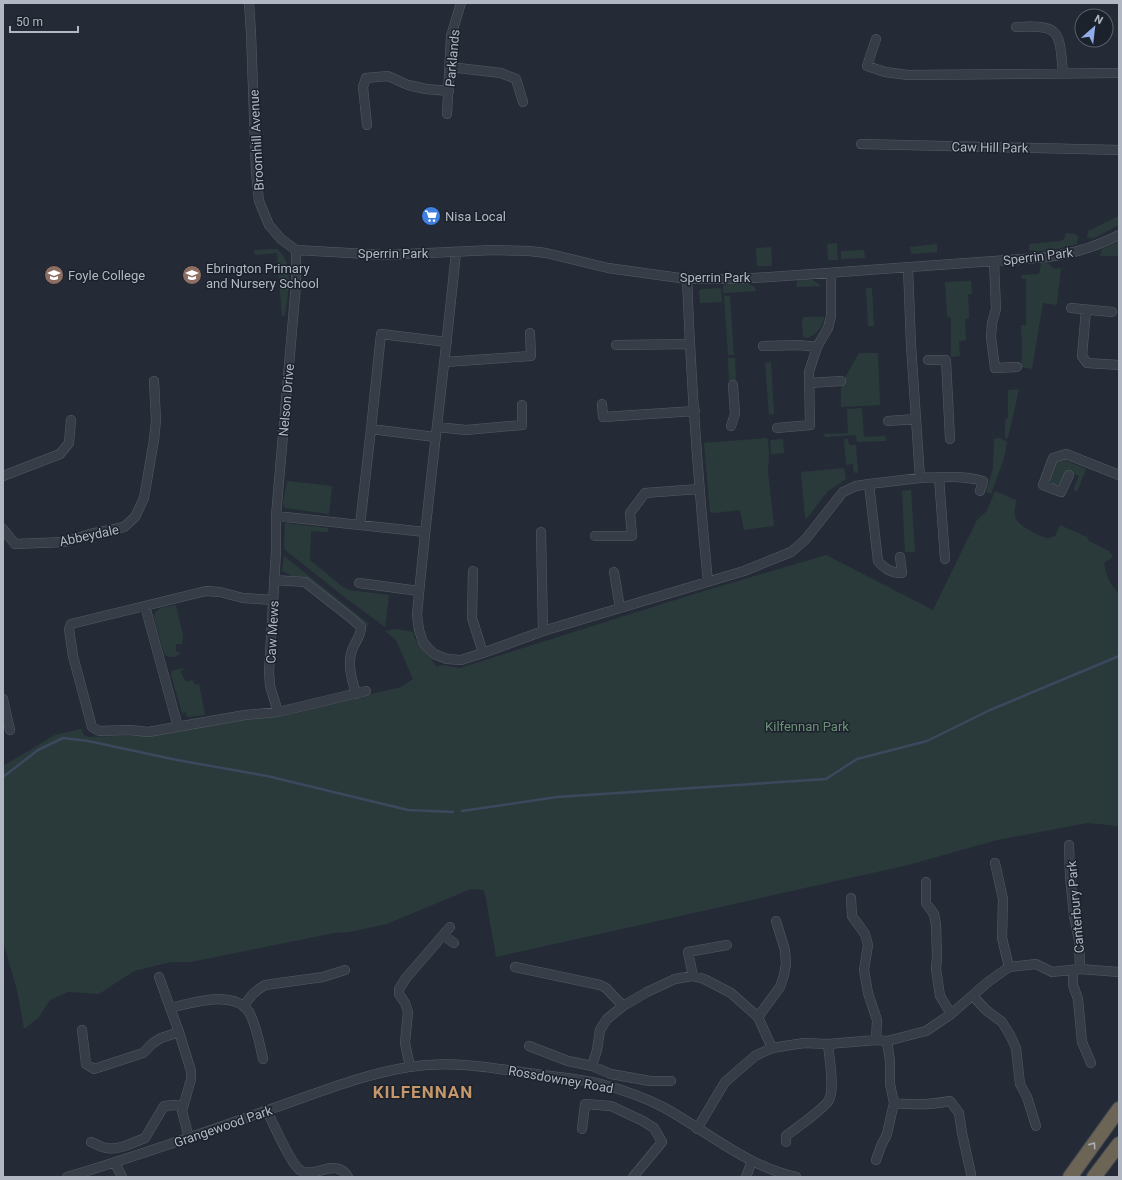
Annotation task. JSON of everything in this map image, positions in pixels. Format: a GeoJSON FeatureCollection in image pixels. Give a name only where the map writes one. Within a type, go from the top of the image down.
{"type":"FeatureCollection","features":[{"type":"Feature","properties":{"kind":"highway"},"geometry":{"type":"LineString","coordinates":[[1070,1177],[1119,1109]]}},
{"type":"Feature","properties":{"kind":"highway"},"geometry":{"type":"LineString","coordinates":[[1094,1177],[1119,1144]]}},
{"type":"Feature","properties":{"kind":"street","name":"Broomhill Avenue"},"geometry":{"type":"LineString","coordinates":[[249,3],[252,40],[256,172],[259,201],[269,225],[285,242],[296,250]]}},
{"type":"Feature","properties":{"kind":"street","name":"Parklands"},"geometry":{"type":"LineString","coordinates":[[447,114],[451,36],[461,3]]}},
{"type":"Feature","properties":{"kind":"street"},"geometry":{"type":"LineString","coordinates":[[1016,27],[1036,26],[1053,30],[1060,39],[1063,74]]}},
{"type":"Feature","properties":{"kind":"street"},"geometry":{"type":"LineString","coordinates":[[876,39],[867,66],[885,72],[908,76],[1119,72]]}},
{"type":"Feature","properties":{"kind":"street"},"geometry":{"type":"LineString","coordinates":[[450,67],[501,73],[516,80],[523,102]]}},
{"type":"Feature","properties":{"kind":"street"},"geometry":{"type":"LineString","coordinates":[[367,125],[363,87],[366,78],[388,76],[408,85],[426,89],[449,91]]}},
{"type":"Feature","properties":{"kind":"street","name":"Caw Hill Park"},"geometry":{"type":"LineString","coordinates":[[861,144],[1119,150]]}},
{"type":"Feature","properties":{"kind":"street","name":"Sperrin Park"},"geometry":{"type":"LineString","coordinates":[[296,250],[385,255],[502,250],[540,252],[608,268],[687,279],[738,279],[994,262],[1063,255],[1100,245],[1119,235]]}},
{"type":"Feature","properties":{"kind":"street","name":"Nelson Drive"},"geometry":{"type":"LineString","coordinates":[[276,551],[276,516],[296,284],[296,250]]}},
{"type":"Feature","properties":{"kind":"street"},"geometry":{"type":"LineString","coordinates":[[456,252],[416,615],[421,636],[428,648],[434,654],[447,659],[461,660],[543,631],[744,571],[791,552],[805,540],[843,492],[856,486],[920,478],[969,477],[983,482],[980,491]]}},
{"type":"Feature","properties":{"kind":"street"},"geometry":{"type":"LineString","coordinates":[[994,262],[996,309],[992,323],[991,337],[995,368],[1017,367]]}},
{"type":"Feature","properties":{"kind":"street"},"geometry":{"type":"LineString","coordinates":[[908,267],[920,478]]}},
{"type":"Feature","properties":{"kind":"street"},"geometry":{"type":"LineString","coordinates":[[777,428],[810,425],[810,372],[817,347],[828,328],[831,316],[831,273]]}},
{"type":"Feature","properties":{"kind":"street"},"geometry":{"type":"LineString","coordinates":[[687,279],[698,489],[708,582]]}},
{"type":"Feature","properties":{"kind":"street"},"geometry":{"type":"LineString","coordinates":[[1071,308],[1112,312]]}},
{"type":"Feature","properties":{"kind":"street"},"geometry":{"type":"LineString","coordinates":[[1086,310],[1082,356],[1087,363],[1119,365]]}},
{"type":"Feature","properties":{"kind":"street"},"geometry":{"type":"LineString","coordinates":[[445,362],[531,356],[530,333]]}},
{"type":"Feature","properties":{"kind":"street"},"geometry":{"type":"LineString","coordinates":[[360,524],[381,334],[447,342]]}},
{"type":"Feature","properties":{"kind":"street"},"geometry":{"type":"LineString","coordinates":[[616,345],[690,344]]}},
{"type":"Feature","properties":{"kind":"street"},"geometry":{"type":"LineString","coordinates":[[763,346],[799,345],[817,347]]}},
{"type":"Feature","properties":{"kind":"street"},"geometry":{"type":"LineString","coordinates":[[928,360],[946,360],[950,439]]}},
{"type":"Feature","properties":{"kind":"street"},"geometry":{"type":"LineString","coordinates":[[810,383],[841,381]]}},
{"type":"Feature","properties":{"kind":"street","name":"Abbeydale"},"geometry":{"type":"LineString","coordinates":[[3,529],[15,544],[65,542],[90,534],[124,527],[135,517],[144,498],[154,440],[156,420],[154,382]]}},
{"type":"Feature","properties":{"kind":"street"},"geometry":{"type":"LineString","coordinates":[[731,426],[735,414],[733,385]]}},
{"type":"Feature","properties":{"kind":"street"},"geometry":{"type":"LineString","coordinates":[[602,404],[603,416],[695,411]]}},
{"type":"Feature","properties":{"kind":"street"},"geometry":{"type":"LineString","coordinates":[[437,427],[466,430],[522,425],[522,405]]}},
{"type":"Feature","properties":{"kind":"street"},"geometry":{"type":"LineString","coordinates":[[888,421],[916,418]]}},
{"type":"Feature","properties":{"kind":"street"},"geometry":{"type":"LineString","coordinates":[[3,476],[60,454],[69,442],[72,420]]}},
{"type":"Feature","properties":{"kind":"street"},"geometry":{"type":"LineString","coordinates":[[371,429],[435,437]]}},
{"type":"Feature","properties":{"kind":"street"},"geometry":{"type":"LineString","coordinates":[[1069,475],[1061,492],[1043,485],[1053,458],[1066,454],[1119,475]]}},
{"type":"Feature","properties":{"kind":"street"},"geometry":{"type":"LineString","coordinates":[[939,477],[945,559]]}},
{"type":"Feature","properties":{"kind":"street"},"geometry":{"type":"LineString","coordinates":[[869,484],[878,561],[889,571],[902,573],[900,557]]}},
{"type":"Feature","properties":{"kind":"street"},"geometry":{"type":"LineString","coordinates":[[595,536],[632,536],[630,513],[645,493],[698,489]]}},
{"type":"Feature","properties":{"kind":"street"},"geometry":{"type":"LineString","coordinates":[[276,516],[425,532]]}},
{"type":"Feature","properties":{"kind":"street"},"geometry":{"type":"LineString","coordinates":[[541,532],[543,631]]}},
{"type":"Feature","properties":{"kind":"street","name":"Caw Mews"},"geometry":{"type":"LineString","coordinates":[[276,551],[269,672],[270,686],[278,712]]}},
{"type":"Feature","properties":{"kind":"street"},"geometry":{"type":"LineString","coordinates":[[473,571],[472,618],[483,653]]}},
{"type":"Feature","properties":{"kind":"street"},"geometry":{"type":"LineString","coordinates":[[614,572],[620,608]]}},
{"type":"Feature","properties":{"kind":"street"},"geometry":{"type":"LineString","coordinates":[[274,580],[306,582],[361,627],[361,632],[352,650],[350,662],[356,694]]}},
{"type":"Feature","properties":{"kind":"street"},"geometry":{"type":"LineString","coordinates":[[359,584],[419,591]]}},
{"type":"Feature","properties":{"kind":"street"},"geometry":{"type":"LineString","coordinates":[[273,600],[243,598],[220,592],[206,591],[71,624],[69,633],[73,656],[92,727],[99,731],[130,730],[148,732],[245,715],[278,712],[366,691]]}},
{"type":"Feature","properties":{"kind":"street"},"geometry":{"type":"LineString","coordinates":[[145,606],[178,726]]}},
{"type":"Feature","properties":{"kind":"street"},"geometry":{"type":"LineString","coordinates":[[3,699],[10,730]]}},
{"type":"Feature","properties":{"kind":"street","name":"Canterbury Park"},"geometry":{"type":"LineString","coordinates":[[1070,846],[1070,876],[1074,916],[1079,940],[1076,970]]}},
{"type":"Feature","properties":{"kind":"street"},"geometry":{"type":"LineString","coordinates":[[697,1129],[725,1082],[755,1056],[772,1048],[804,1043],[828,1044],[876,1040],[886,1041],[926,1031],[951,1014],[1009,967],[1002,938],[1003,899],[995,863]]}},
{"type":"Feature","properties":{"kind":"street"},"geometry":{"type":"LineString","coordinates":[[926,882],[926,903],[934,914],[936,925],[936,969],[940,996],[951,1014]]}},
{"type":"Feature","properties":{"kind":"street"},"geometry":{"type":"LineString","coordinates":[[851,898],[852,916],[865,934],[868,945],[864,970],[868,994],[877,1020],[876,1040]]}},
{"type":"Feature","properties":{"kind":"street"},"geometry":{"type":"LineString","coordinates":[[758,1017],[780,987],[784,975],[786,964],[785,950],[776,921]]}},
{"type":"Feature","properties":{"kind":"street"},"geometry":{"type":"LineString","coordinates":[[410,1067],[405,1043],[408,1012],[399,994],[399,989],[406,978],[446,931],[454,943]]}},
{"type":"Feature","properties":{"kind":"street"},"geometry":{"type":"LineString","coordinates":[[693,976],[688,952],[727,945]]}},
{"type":"Feature","properties":{"kind":"street","name":"Canterbury Park"},"geometry":{"type":"LineString","coordinates":[[1009,967],[1036,964],[1052,972],[1076,970],[1119,972]]}},
{"type":"Feature","properties":{"kind":"street"},"geometry":{"type":"LineString","coordinates":[[515,968],[600,985],[606,988],[623,1006]]}},
{"type":"Feature","properties":{"kind":"street"},"geometry":{"type":"LineString","coordinates":[[244,1006],[257,990],[266,985],[323,977],[345,970]]}},
{"type":"Feature","properties":{"kind":"street"},"geometry":{"type":"LineString","coordinates":[[1076,970],[1073,985],[1078,998],[1082,1042],[1091,1063]]}},
{"type":"Feature","properties":{"kind":"street"},"geometry":{"type":"LineString","coordinates":[[592,1066],[597,1050],[600,1030],[607,1019],[623,1006],[647,992],[675,979],[693,976],[704,979],[731,993],[758,1017],[772,1048]]}},
{"type":"Feature","properties":{"kind":"street"},"geometry":{"type":"LineString","coordinates":[[159,977],[179,1032],[191,1072],[191,1079],[182,1106],[189,1138]]}},
{"type":"Feature","properties":{"kind":"street"},"geometry":{"type":"LineString","coordinates":[[972,996],[986,1010],[1002,1022],[1016,1048],[1020,1084],[1027,1097],[1036,1126]]}},
{"type":"Feature","properties":{"kind":"street"},"geometry":{"type":"LineString","coordinates":[[170,1008],[213,999],[235,1002],[244,1006],[249,1012],[263,1059]]}},
{"type":"Feature","properties":{"kind":"street"},"geometry":{"type":"LineString","coordinates":[[82,1030],[86,1064],[94,1068],[143,1053],[157,1040],[179,1032]]}},
{"type":"Feature","properties":{"kind":"street"},"geometry":{"type":"LineString","coordinates":[[876,1160],[887,1134],[894,1103],[890,1084],[890,1061],[886,1041]]}},
{"type":"Feature","properties":{"kind":"street"},"geometry":{"type":"LineString","coordinates":[[786,1142],[786,1136],[824,1107],[830,1099],[831,1082],[828,1044]]}},
{"type":"Feature","properties":{"kind":"street"},"geometry":{"type":"LineString","coordinates":[[529,1046],[568,1061],[592,1066],[611,1074],[650,1081],[671,1081]]}},
{"type":"Feature","properties":{"kind":"street","name":"Rossdowney Road"},"geometry":{"type":"LineString","coordinates":[[378,1074],[410,1067],[449,1063],[476,1065],[599,1084],[633,1094],[653,1102],[725,1147],[752,1161],[796,1177]]}},
{"type":"Feature","properties":{"kind":"street","name":"Grangewood Park"},"geometry":{"type":"LineString","coordinates":[[67,1177],[115,1163],[189,1138],[320,1091],[378,1074]]}},
{"type":"Feature","properties":{"kind":"street"},"geometry":{"type":"LineString","coordinates":[[894,1103],[913,1105],[938,1104],[950,1101],[959,1113],[971,1174]]}},
{"type":"Feature","properties":{"kind":"street"},"geometry":{"type":"LineString","coordinates":[[582,1129],[585,1104],[610,1106],[643,1121],[654,1128],[662,1142],[634,1177]]}},
{"type":"Feature","properties":{"kind":"street"},"geometry":{"type":"LineString","coordinates":[[91,1142],[109,1149],[144,1138],[151,1129],[160,1110],[164,1106],[182,1106]]}},
{"type":"Feature","properties":{"kind":"street"},"geometry":{"type":"LineString","coordinates":[[267,1111],[298,1168],[307,1172],[331,1168],[338,1169],[343,1171],[348,1177]]}},
{"type":"Feature","properties":{"kind":"street"},"geometry":{"type":"LineString","coordinates":[[746,1177],[752,1161]]}},
{"type":"Feature","properties":{"kind":"street"},"geometry":{"type":"LineString","coordinates":[[115,1163],[122,1177]]}},
{"type":"Feature","properties":{"kind":"green space"},"geometry":{"type":"Polygon","coordinates":[[[1119,216],[1119,225],[1092,239],[1091,237],[1087,238],[1088,231],[1119,216]]]}},
{"type":"Feature","properties":{"kind":"green space"},"geometry":{"type":"Polygon","coordinates":[[[1066,233],[1075,234],[1078,236],[1077,244],[1046,251],[1029,250],[1029,244],[1061,241],[1064,239],[1066,233]]]}},
{"type":"Feature","properties":{"kind":"green space"},"geometry":{"type":"Polygon","coordinates":[[[1119,242],[1119,256],[1100,256],[1102,249],[1119,242]]]}},
{"type":"Feature","properties":{"kind":"green space"},"geometry":{"type":"Polygon","coordinates":[[[837,243],[838,260],[828,260],[827,244],[837,243]]]}},
{"type":"Feature","properties":{"kind":"green space"},"geometry":{"type":"Polygon","coordinates":[[[937,244],[937,252],[911,254],[910,247],[937,244]]]}},
{"type":"Feature","properties":{"kind":"green space"},"geometry":{"type":"Polygon","coordinates":[[[771,247],[772,266],[757,266],[756,248],[771,247]]]}},
{"type":"Feature","properties":{"kind":"green space"},"geometry":{"type":"Polygon","coordinates":[[[277,249],[283,255],[287,263],[289,281],[285,316],[282,316],[277,253],[255,255],[254,250],[277,249]]]}},
{"type":"Feature","properties":{"kind":"green space"},"geometry":{"type":"Polygon","coordinates":[[[864,250],[865,258],[841,259],[841,251],[864,250]]]}},
{"type":"Feature","properties":{"kind":"green space"},"geometry":{"type":"Polygon","coordinates":[[[1047,262],[1054,269],[1061,268],[1057,305],[1043,303],[1032,369],[1021,367],[1021,325],[1026,325],[1026,279],[1022,279],[1021,275],[1039,274],[1041,263],[1047,262]]]}},
{"type":"Feature","properties":{"kind":"green space"},"geometry":{"type":"Polygon","coordinates":[[[797,279],[811,279],[822,286],[797,287],[797,279]]]}},
{"type":"Feature","properties":{"kind":"green space"},"geometry":{"type":"Polygon","coordinates":[[[971,281],[972,294],[968,294],[969,318],[965,319],[966,340],[959,341],[960,356],[951,357],[951,319],[947,315],[945,282],[971,281]]]}},
{"type":"Feature","properties":{"kind":"green space"},"geometry":{"type":"Polygon","coordinates":[[[746,283],[755,287],[756,291],[723,292],[723,285],[746,283]]]}},
{"type":"Feature","properties":{"kind":"green space"},"geometry":{"type":"Polygon","coordinates":[[[720,288],[722,302],[700,303],[699,291],[703,289],[720,288]]]}},
{"type":"Feature","properties":{"kind":"green space"},"geometry":{"type":"Polygon","coordinates":[[[866,288],[872,288],[874,326],[868,326],[866,288]]]}},
{"type":"Feature","properties":{"kind":"green space"},"geometry":{"type":"Polygon","coordinates":[[[724,296],[730,296],[734,355],[728,355],[724,296]]]}},
{"type":"Feature","properties":{"kind":"green space"},"geometry":{"type":"Polygon","coordinates":[[[804,317],[824,317],[819,330],[808,338],[803,337],[802,321],[804,317]]]}},
{"type":"Feature","properties":{"kind":"green space"},"geometry":{"type":"Polygon","coordinates":[[[859,353],[878,353],[880,405],[841,407],[842,383],[859,353]]]}},
{"type":"Feature","properties":{"kind":"green space"},"geometry":{"type":"Polygon","coordinates":[[[728,358],[735,358],[736,381],[729,382],[728,358]]]}},
{"type":"Feature","properties":{"kind":"green space"},"geometry":{"type":"Polygon","coordinates":[[[771,362],[774,414],[769,414],[765,363],[771,362]]]}},
{"type":"Feature","properties":{"kind":"green space"},"geometry":{"type":"Polygon","coordinates":[[[1019,389],[1008,438],[1005,438],[1005,420],[1008,418],[1008,390],[1019,389]]]}},
{"type":"Feature","properties":{"kind":"green space"},"geometry":{"type":"Polygon","coordinates":[[[862,408],[864,437],[885,436],[886,441],[857,442],[856,435],[825,437],[824,434],[848,433],[847,409],[862,408]]]}},
{"type":"Feature","properties":{"kind":"green space"},"geometry":{"type":"Polygon","coordinates":[[[766,438],[768,440],[768,471],[774,526],[744,530],[740,510],[714,513],[710,512],[704,443],[766,438]]]}},
{"type":"Feature","properties":{"kind":"green space"},"geometry":{"type":"Polygon","coordinates":[[[999,438],[1007,442],[1004,458],[991,494],[986,492],[993,468],[994,439],[999,438]]]}},
{"type":"Feature","properties":{"kind":"green space"},"geometry":{"type":"Polygon","coordinates":[[[783,439],[784,453],[771,454],[770,440],[783,439]]]}},
{"type":"Feature","properties":{"kind":"green space"},"geometry":{"type":"Polygon","coordinates":[[[844,439],[848,439],[849,445],[856,445],[858,472],[854,473],[853,464],[846,465],[844,439]]]}},
{"type":"Feature","properties":{"kind":"green space"},"geometry":{"type":"Polygon","coordinates":[[[1065,460],[1086,469],[1077,492],[1073,490],[1079,476],[1066,471],[1061,483],[1054,485],[1049,481],[1049,477],[1056,461],[1065,460]]]}},
{"type":"Feature","properties":{"kind":"green space"},"geometry":{"type":"Polygon","coordinates":[[[844,468],[846,479],[828,491],[807,518],[805,517],[801,472],[844,468]]]}},
{"type":"Feature","properties":{"kind":"green space"},"geometry":{"type":"Polygon","coordinates":[[[287,481],[332,486],[329,514],[285,508],[283,503],[287,481]]]}},
{"type":"Feature","properties":{"kind":"green space"},"geometry":{"type":"Polygon","coordinates":[[[911,490],[915,552],[905,552],[902,491],[911,490]]]}},
{"type":"Feature","properties":{"kind":"green space","name":"Kilfennan Park"},"geometry":{"type":"Polygon","coordinates":[[[995,491],[1016,500],[1015,517],[1021,525],[1031,531],[1046,538],[1050,538],[1055,536],[1060,525],[1087,537],[1089,541],[1109,551],[1113,557],[1104,563],[1109,580],[1119,594],[1119,826],[1087,823],[997,840],[908,865],[496,957],[485,893],[483,890],[471,889],[387,924],[349,932],[334,933],[191,962],[171,962],[134,971],[99,994],[68,992],[50,1000],[38,1018],[24,1029],[18,994],[3,941],[3,766],[55,735],[81,729],[84,735],[88,737],[152,735],[275,717],[401,687],[413,679],[396,640],[385,631],[396,629],[413,632],[415,639],[437,667],[442,665],[460,668],[691,595],[826,555],[933,610],[977,520],[987,511],[995,491]]]}},
{"type":"Feature","properties":{"kind":"green space"},"geometry":{"type":"Polygon","coordinates":[[[285,523],[328,528],[328,532],[311,531],[310,560],[343,587],[349,590],[389,595],[385,627],[284,549],[285,523]]]}},
{"type":"Feature","properties":{"kind":"green space"},"geometry":{"type":"Polygon","coordinates":[[[284,556],[369,624],[366,627],[365,624],[309,579],[305,577],[290,576],[282,571],[284,556]]]}},
{"type":"Feature","properties":{"kind":"green space"},"geometry":{"type":"Polygon","coordinates":[[[176,605],[183,636],[182,644],[176,644],[176,652],[180,652],[180,654],[170,657],[166,656],[164,653],[154,617],[159,609],[176,605]]]}},
{"type":"Feature","properties":{"kind":"green space"},"geometry":{"type":"Polygon","coordinates":[[[185,669],[180,671],[186,682],[192,680],[196,685],[199,684],[205,715],[187,717],[186,712],[182,713],[171,675],[172,671],[185,669]]]}},
{"type":"Feature","properties":{"kind":"waterway"},"geometry":{"type":"LineString","coordinates":[[462,811],[557,797],[826,779],[857,759],[927,741],[990,710],[1119,656]]}},
{"type":"Feature","properties":{"kind":"waterway"},"geometry":{"type":"LineString","coordinates":[[3,777],[38,750],[63,738],[88,741],[177,760],[267,776],[408,810],[453,812]]}},
{"type":"Feature","properties":{"kind":"place","name":"Nisa Local"},"geometry":{"type":"Point","coordinates":[431,216]}},
{"type":"Feature","properties":{"kind":"place","name":"Foyle College"},"geometry":{"type":"Point","coordinates":[54,275]}},
{"type":"Feature","properties":{"kind":"place","name":"Ebrington Primary and Nursery School"},"geometry":{"type":"Point","coordinates":[192,275]}},
{"type":"Feature","properties":{"kind":"district","name":"KILFENNAN"},"geometry":{"type":"Point","coordinates":[423,1092]}}]}
